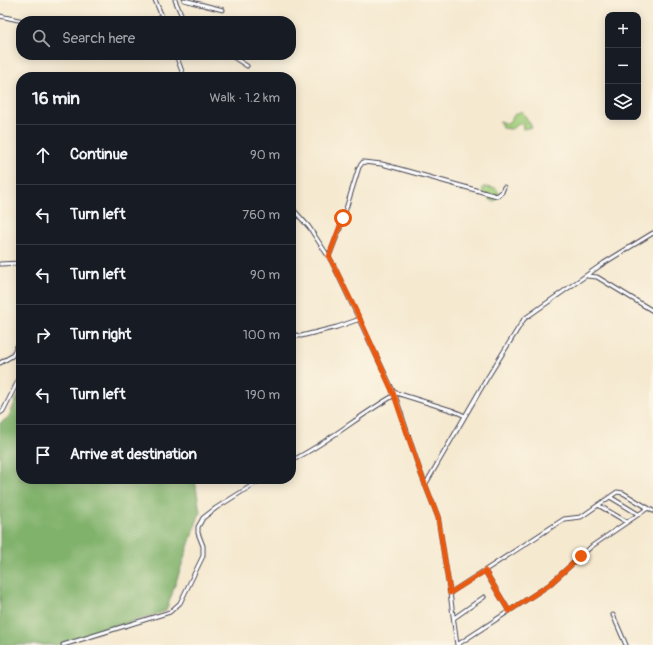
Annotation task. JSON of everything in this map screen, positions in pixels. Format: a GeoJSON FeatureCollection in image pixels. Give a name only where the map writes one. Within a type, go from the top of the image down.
{"type":"FeatureCollection","features":[{"type":"Feature","properties":{"kind":"street"},"geometry":{"type":"LineString","coordinates":[[155,0],[162,16]]}},
{"type":"Feature","properties":{"kind":"street"},"geometry":{"type":"LineString","coordinates":[[158,6],[160,0]]}},
{"type":"Feature","properties":{"kind":"street"},"geometry":{"type":"LineString","coordinates":[[175,0],[182,16]]}},
{"type":"Feature","properties":{"kind":"street"},"geometry":{"type":"LineString","coordinates":[[184,0],[223,10]]}},
{"type":"Feature","properties":{"kind":"street"},"geometry":{"type":"LineString","coordinates":[[0,16],[16,19]]}},
{"type":"Feature","properties":{"kind":"street"},"geometry":{"type":"LineString","coordinates":[[178,60],[182,72]]}},
{"type":"Feature","properties":{"kind":"street"},"geometry":{"type":"LineString","coordinates":[[238,60],[247,66]]}},
{"type":"Feature","properties":{"kind":"street"},"geometry":{"type":"LineString","coordinates":[[329,256],[340,228],[360,165],[363,162],[382,164],[497,196],[502,192],[504,187]]}},
{"type":"Feature","properties":{"kind":"street"},"geometry":{"type":"LineString","coordinates":[[296,213],[309,227],[329,256],[394,394],[425,485],[436,510],[457,645],[549,585],[592,546],[648,508]]}},
{"type":"Feature","properties":{"kind":"street"},"geometry":{"type":"LineString","coordinates":[[425,485],[522,322],[530,314],[596,269],[653,233]]}},
{"type":"Feature","properties":{"kind":"street"},"geometry":{"type":"LineString","coordinates":[[0,264],[16,263]]}},
{"type":"Feature","properties":{"kind":"street"},"geometry":{"type":"LineString","coordinates":[[596,269],[598,277]]}},
{"type":"Feature","properties":{"kind":"street"},"geometry":{"type":"LineString","coordinates":[[587,276],[598,277],[653,311]]}},
{"type":"Feature","properties":{"kind":"street"},"geometry":{"type":"LineString","coordinates":[[296,335],[301,336],[337,327],[360,319]]}},
{"type":"Feature","properties":{"kind":"street"},"geometry":{"type":"LineString","coordinates":[[0,362],[12,356],[16,348]]}},
{"type":"Feature","properties":{"kind":"street"},"geometry":{"type":"LineString","coordinates":[[0,413],[3,411],[16,385]]}},
{"type":"Feature","properties":{"kind":"street"},"geometry":{"type":"LineString","coordinates":[[296,458],[394,394],[454,411],[465,416]]}},
{"type":"Feature","properties":{"kind":"street"},"geometry":{"type":"LineString","coordinates":[[63,645],[170,612],[176,607],[184,597],[203,556],[203,546],[198,532],[198,527],[203,518],[254,484]]}},
{"type":"Feature","properties":{"kind":"street"},"geometry":{"type":"LineString","coordinates":[[450,593],[564,519],[579,518],[617,492],[621,492],[653,511]]}},
{"type":"Feature","properties":{"kind":"street"},"geometry":{"type":"LineString","coordinates":[[610,497],[638,514]]}},
{"type":"Feature","properties":{"kind":"street"},"geometry":{"type":"LineString","coordinates":[[598,505],[627,522]]}},
{"type":"Feature","properties":{"kind":"street"},"geometry":{"type":"LineString","coordinates":[[485,571],[509,611]]}},
{"type":"Feature","properties":{"kind":"street"},"geometry":{"type":"LineString","coordinates":[[454,618],[484,597]]}},
{"type":"Feature","properties":{"kind":"street"},"geometry":{"type":"LineString","coordinates":[[613,615],[626,645]]}},
{"type":"Feature","properties":{"kind":"green space"},"geometry":{"type":"Polygon","coordinates":[[[522,111],[532,127],[523,129],[522,122],[511,129],[502,128],[500,121],[508,124],[515,114],[522,111]]]}},
{"type":"Feature","properties":{"kind":"green space"},"geometry":{"type":"Polygon","coordinates":[[[483,187],[496,188],[500,195],[494,202],[483,194],[483,187]]]}},
{"type":"Feature","properties":{"kind":"green space"},"geometry":{"type":"Polygon","coordinates":[[[16,401],[16,484],[196,484],[200,512],[166,611],[58,645],[0,645],[0,423],[8,418],[16,401]]]}},
{"type":"Feature","properties":{"kind":"route"},"geometry":{"type":"LineString","coordinates":[[343,218],[329,256],[360,319],[394,395],[425,485],[436,510],[450,593],[485,571],[509,611],[549,585],[581,556]]}}]}
